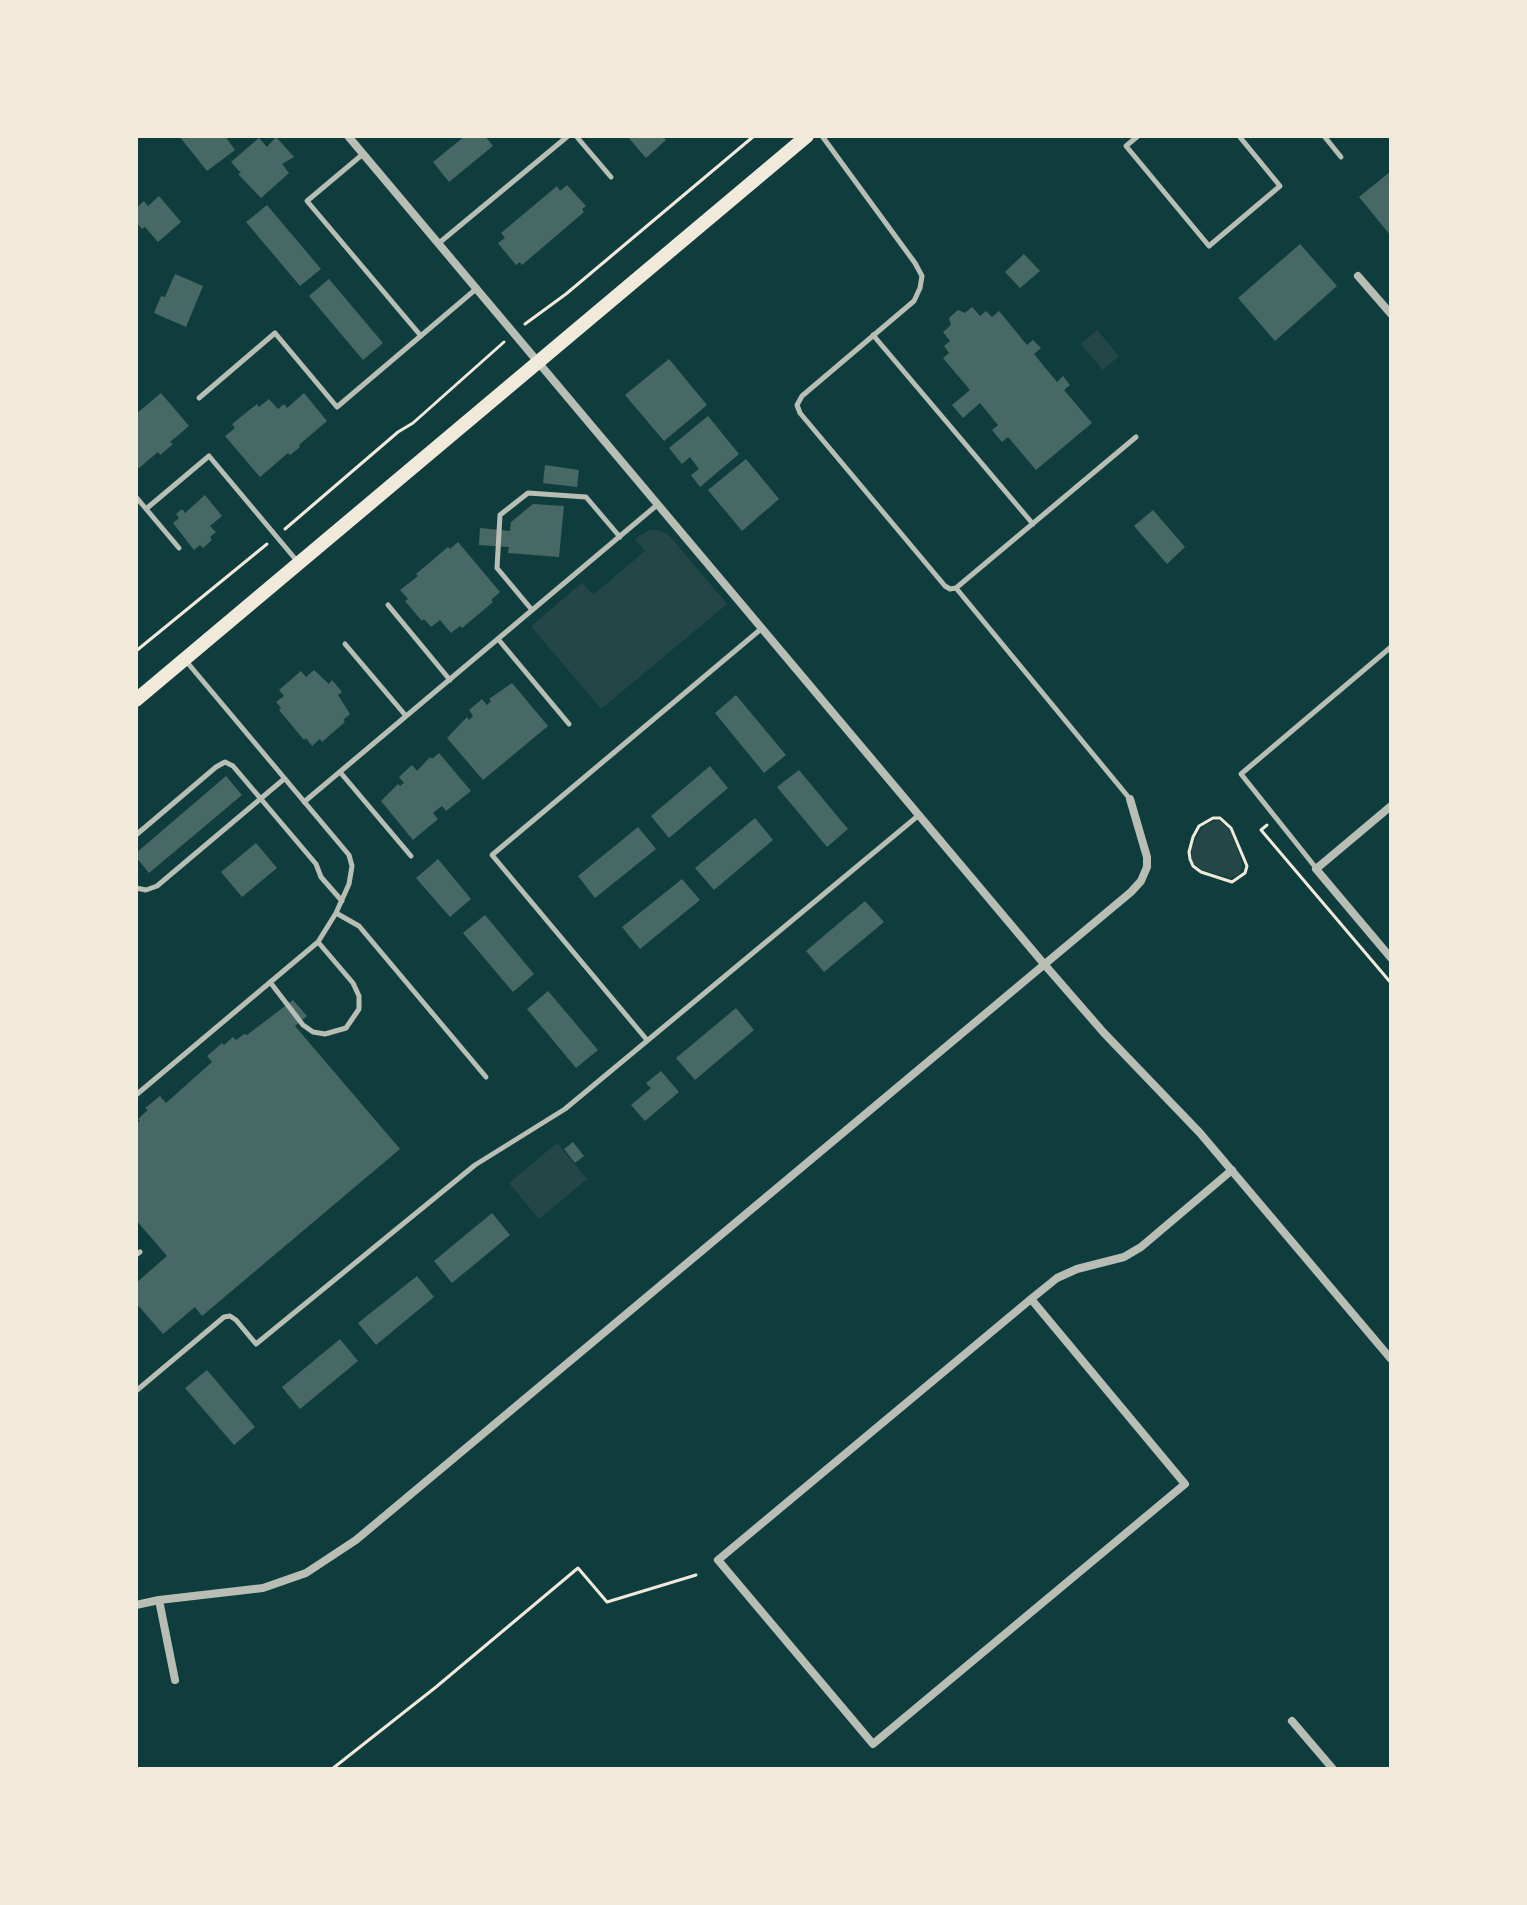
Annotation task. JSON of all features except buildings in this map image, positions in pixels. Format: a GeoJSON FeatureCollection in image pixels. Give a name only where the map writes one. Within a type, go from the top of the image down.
{"type":"FeatureCollection","features":[{"type":"Feature","properties":{"kind":"main road"},"geometry":{"type":"LineString","coordinates":[[136,700],[807,136]]}},
{"type":"Feature","properties":{"kind":"street"},"geometry":{"type":"LineString","coordinates":[[348,136],[1044,964],[1232,1170],[1391,1359]]}},
{"type":"Feature","properties":{"kind":"street"},"geometry":{"type":"LineString","coordinates":[[1358,276],[1391,314]]}},
{"type":"Feature","properties":{"kind":"street"},"geometry":{"type":"LineString","coordinates":[[136,1605],[263,1588],[306,1573],[356,1540],[1141,881],[1147,867],[1147,857],[1130,799]]}},
{"type":"Feature","properties":{"kind":"street"},"geometry":{"type":"LineString","coordinates":[[1391,806],[1316,869],[1391,958]]}},
{"type":"Feature","properties":{"kind":"street"},"geometry":{"type":"LineString","coordinates":[[1031,1299],[1185,1484],[873,1744],[718,1560],[1031,1299],[1057,1278],[1077,1269],[1124,1257],[1141,1247],[1232,1170]]}},
{"type":"Feature","properties":{"kind":"street"},"geometry":{"type":"LineString","coordinates":[[159,1600],[175,1680]]}},
{"type":"Feature","properties":{"kind":"street"},"geometry":{"type":"LineString","coordinates":[[1292,1721],[1333,1769]]}},
{"type":"Feature","properties":{"kind":"lane"},"geometry":{"type":"LineString","coordinates":[[439,244],[568,136]]}},
{"type":"Feature","properties":{"kind":"lane"},"geometry":{"type":"LineString","coordinates":[[576,136],[611,177]]}},
{"type":"Feature","properties":{"kind":"lane"},"geometry":{"type":"LineString","coordinates":[[822,136],[922,276],[914,301],[802,396],[797,405],[800,413],[945,586],[956,588],[1136,437]]}},
{"type":"Feature","properties":{"kind":"lane"},"geometry":{"type":"LineString","coordinates":[[1138,136],[1126,146],[1209,246],[1280,186],[1239,136]]}},
{"type":"Feature","properties":{"kind":"lane"},"geometry":{"type":"LineString","coordinates":[[1324,136],[1341,157]]}},
{"type":"Feature","properties":{"kind":"lane"},"geometry":{"type":"LineString","coordinates":[[363,154],[307,201],[421,336]]}},
{"type":"Feature","properties":{"kind":"lane"},"geometry":{"type":"LineString","coordinates":[[199,398],[275,333],[337,407],[476,289]]}},
{"type":"Feature","properties":{"kind":"lane"},"geometry":{"type":"LineString","coordinates":[[1382,304],[1391,296]]}},
{"type":"Feature","properties":{"kind":"lane"},"geometry":{"type":"LineString","coordinates":[[873,335],[1033,524]]}},
{"type":"Feature","properties":{"kind":"lane"},"geometry":{"type":"LineString","coordinates":[[146,509],[209,456],[299,564]]}},
{"type":"Feature","properties":{"kind":"lane"},"geometry":{"type":"LineString","coordinates":[[532,610],[497,568],[500,515],[528,493],[586,497],[620,537]]}},
{"type":"Feature","properties":{"kind":"lane"},"geometry":{"type":"LineString","coordinates":[[136,497],[179,548]]}},
{"type":"Feature","properties":{"kind":"lane"},"geometry":{"type":"LineString","coordinates":[[304,802],[657,505]]}},
{"type":"Feature","properties":{"kind":"lane"},"geometry":{"type":"LineString","coordinates":[[956,588],[1130,799]]}},
{"type":"Feature","properties":{"kind":"lane"},"geometry":{"type":"LineString","coordinates":[[388,605],[450,680]]}},
{"type":"Feature","properties":{"kind":"lane"},"geometry":{"type":"LineString","coordinates":[[647,1040],[492,855],[761,629]]}},
{"type":"Feature","properties":{"kind":"lane"},"geometry":{"type":"LineString","coordinates":[[498,639],[569,724]]}},
{"type":"Feature","properties":{"kind":"lane"},"geometry":{"type":"LineString","coordinates":[[345,644],[406,716]]}},
{"type":"Feature","properties":{"kind":"lane"},"geometry":{"type":"LineString","coordinates":[[1316,869],[1241,774],[1391,647]]}},
{"type":"Feature","properties":{"kind":"lane"},"geometry":{"type":"LineString","coordinates":[[136,1095],[318,942],[342,901],[352,866],[349,855],[185,660]]}},
{"type":"Feature","properties":{"kind":"lane"},"geometry":{"type":"LineString","coordinates":[[136,835],[225,762],[233,766],[316,864],[321,877],[342,901]]}},
{"type":"Feature","properties":{"kind":"lane"},"geometry":{"type":"LineString","coordinates":[[340,772],[411,856]]}},
{"type":"Feature","properties":{"kind":"lane"},"geometry":{"type":"LineString","coordinates":[[136,888],[146,890],[157,886],[284,779]]}},
{"type":"Feature","properties":{"kind":"lane"},"geometry":{"type":"LineString","coordinates":[[136,1391],[224,1317],[230,1316],[236,1320],[256,1344],[475,1165],[565,1109],[919,815]]}},
{"type":"Feature","properties":{"kind":"lane"},"geometry":{"type":"LineString","coordinates":[[336,913],[359,926],[486,1077]]}},
{"type":"Feature","properties":{"kind":"lane"},"geometry":{"type":"LineString","coordinates":[[270,982],[303,1025],[313,1032],[325,1034],[346,1028],[359,1009],[359,996],[353,983],[318,942]]}},
{"type":"Feature","properties":{"kind":"path"},"geometry":{"type":"LineString","coordinates":[[136,651],[754,136]]}},
{"type":"Feature","properties":{"kind":"path"},"geometry":{"type":"LineString","coordinates":[[1276,817],[1261,830],[1391,983]]}},
{"type":"Feature","properties":{"kind":"path"},"geometry":{"type":"LineString","coordinates":[[1213,818],[1226,822],[1247,866],[1245,873],[1232,882],[1201,872],[1193,866],[1189,852],[1199,826],[1213,818]]}},
{"type":"Feature","properties":{"kind":"path"},"geometry":{"type":"LineString","coordinates":[[332,1769],[578,1568],[607,1602],[696,1575]]}},
{"type":"Feature","properties":{"kind":"shaded area"},"geometry":{"type":"Polygon","coordinates":[[[1097,330],[1119,356],[1103,370],[1081,344],[1097,330]]]}},
{"type":"Feature","properties":{"kind":"shaded area"},"geometry":{"type":"Polygon","coordinates":[[[649,530],[668,534],[727,604],[601,709],[531,626],[582,583],[593,595],[645,551],[635,539],[649,530]]]}},
{"type":"Feature","properties":{"kind":"shaded area"},"geometry":{"type":"Polygon","coordinates":[[[1218,820],[1232,834],[1242,864],[1240,874],[1231,878],[1202,870],[1191,857],[1200,831],[1205,825],[1218,820]]]}},
{"type":"Feature","properties":{"kind":"shaded area"},"geometry":{"type":"Polygon","coordinates":[[[557,1143],[587,1179],[539,1219],[509,1183],[557,1143]]]}}]}
